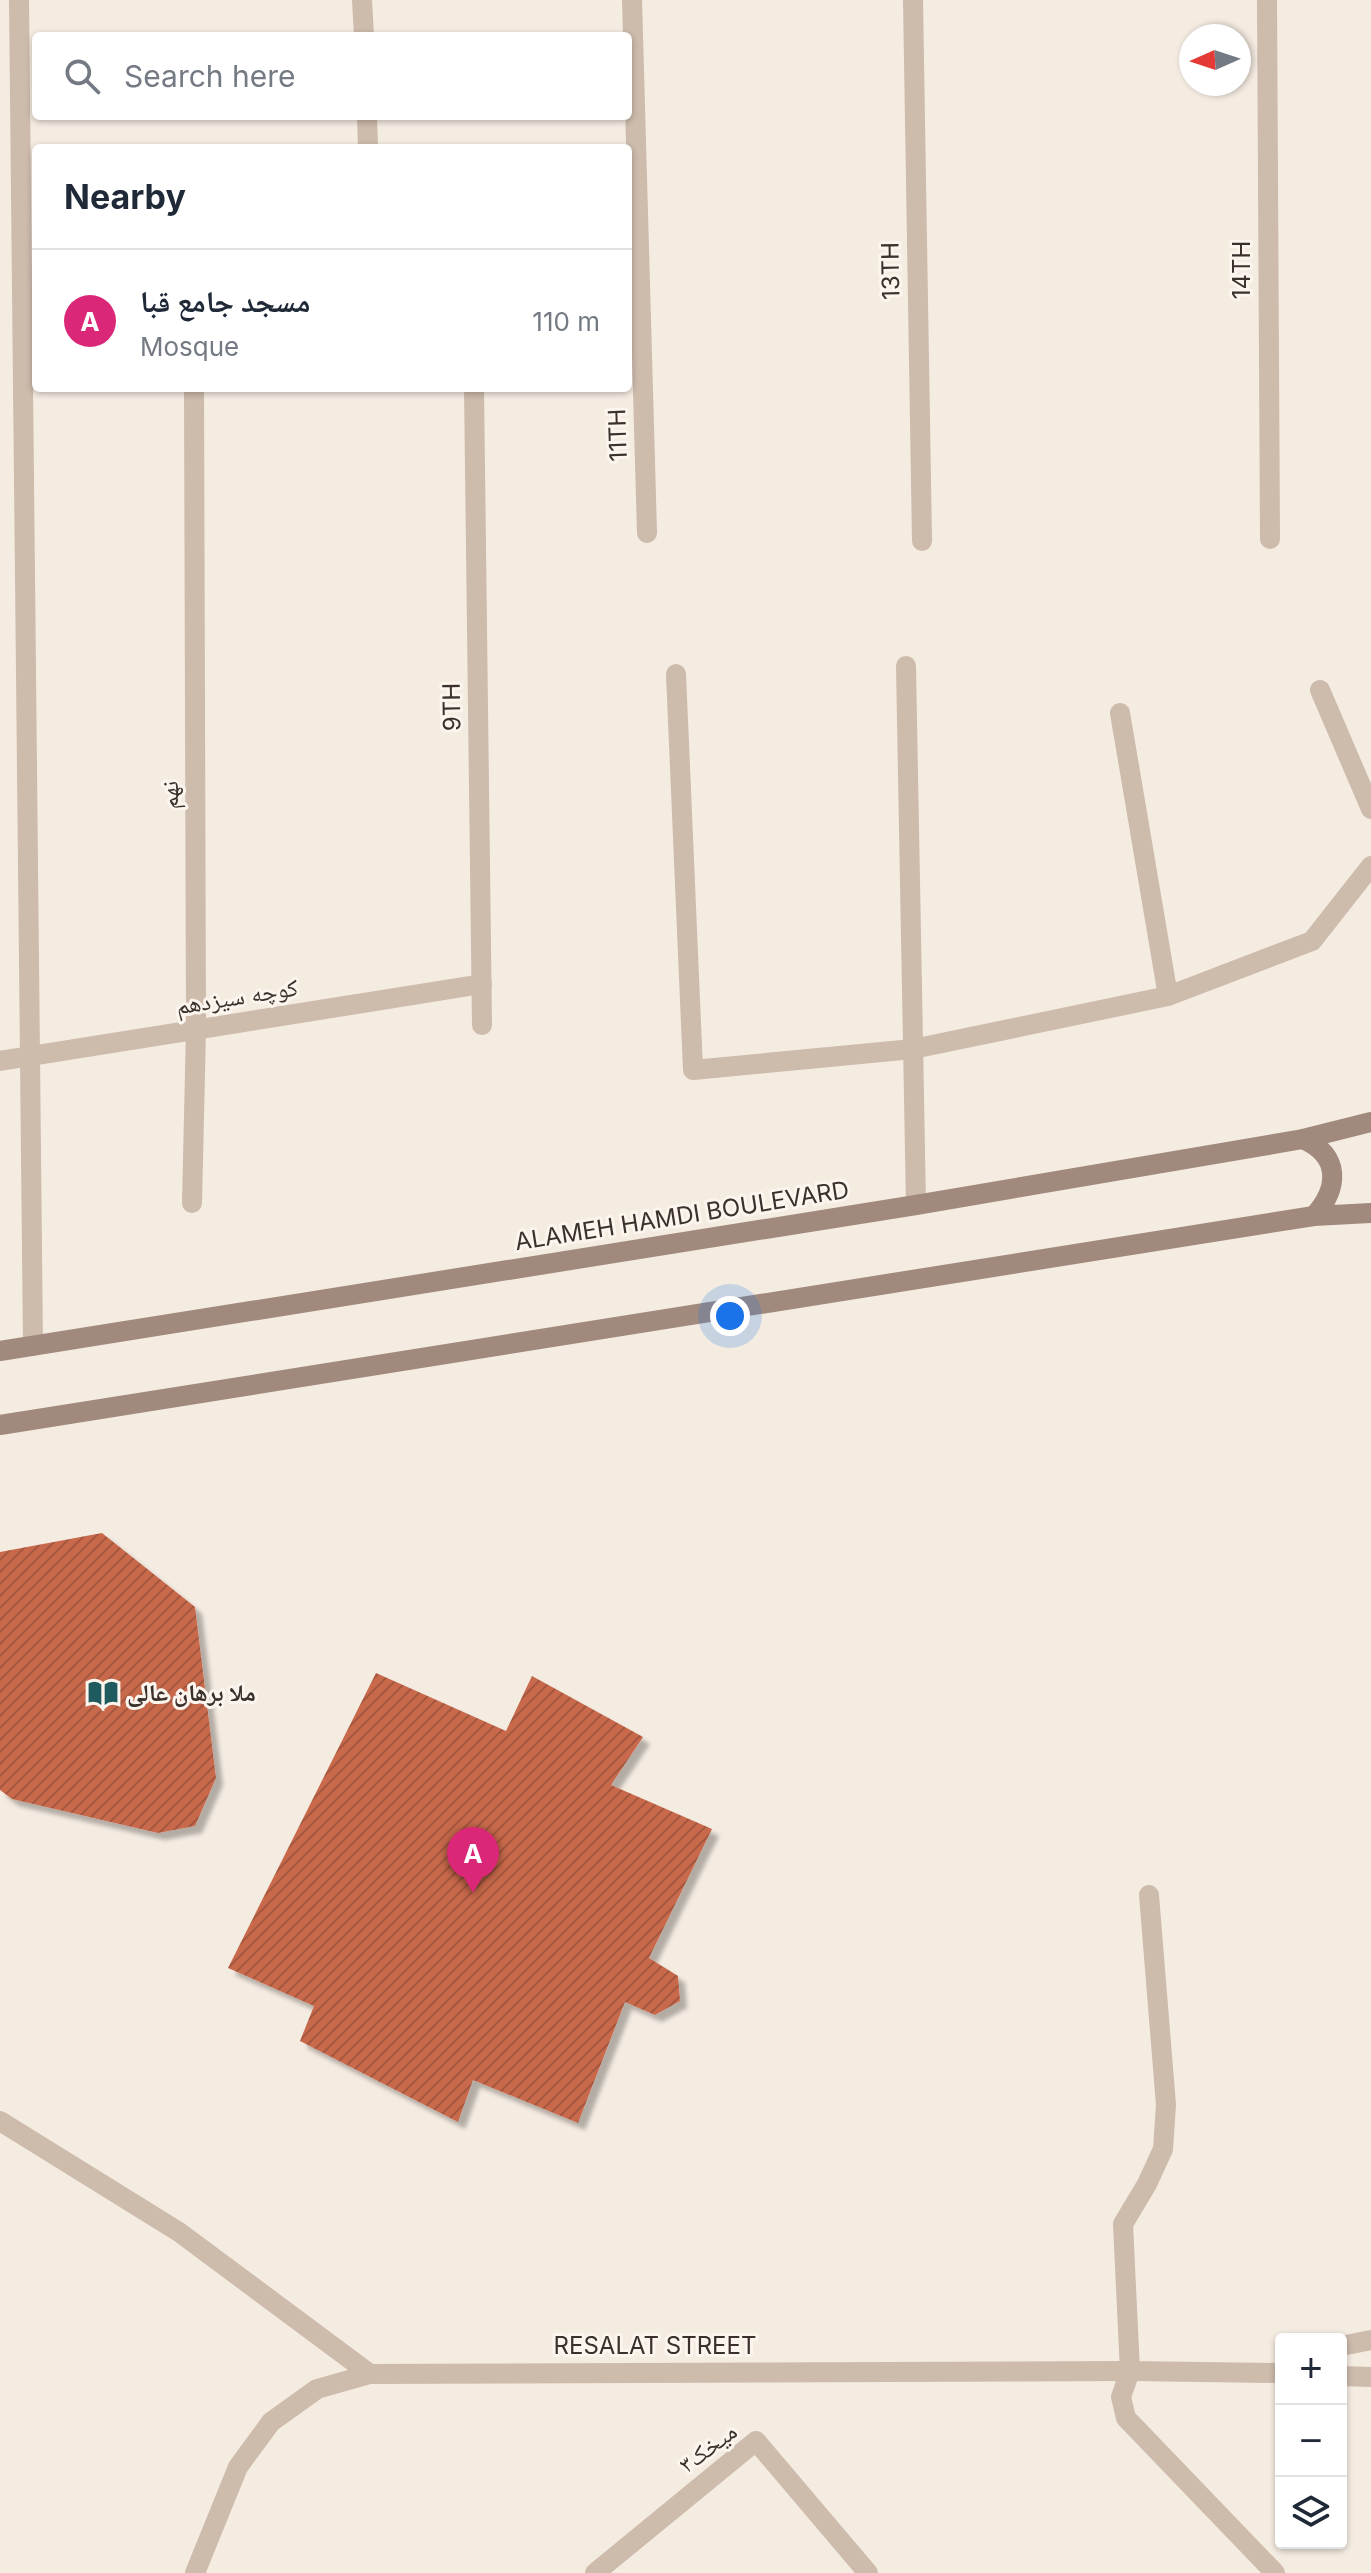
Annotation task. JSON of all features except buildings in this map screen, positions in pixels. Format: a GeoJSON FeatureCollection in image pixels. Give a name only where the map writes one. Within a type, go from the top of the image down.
{"type":"FeatureCollection","features":[{"type":"Feature","properties":{"kind":"main road","name":"ALAMEH HAMDI BOULEVARD"},"geometry":{"type":"LineString","coordinates":[[0,1351],[916,1205],[1303,1139],[1371,1122]]}},
{"type":"Feature","properties":{"kind":"main road"},"geometry":{"type":"LineString","coordinates":[[1303,1139],[1318,1146],[1330,1161],[1333,1183],[1327,1202],[1314,1216]]}},
{"type":"Feature","properties":{"kind":"main road"},"geometry":{"type":"LineString","coordinates":[[0,1425],[1314,1216],[1371,1213]]}},
{"type":"Feature","properties":{"kind":"street"},"geometry":{"type":"LineString","coordinates":[[19,0],[33,1346]]}},
{"type":"Feature","properties":{"kind":"street"},"geometry":{"type":"LineString","coordinates":[[362,0],[364,32]]}},
{"type":"Feature","properties":{"kind":"street","name":"11TH"},"geometry":{"type":"LineString","coordinates":[[632,0],[647,533]]}},
{"type":"Feature","properties":{"kind":"street","name":"13TH"},"geometry":{"type":"LineString","coordinates":[[913,0],[922,541]]}},
{"type":"Feature","properties":{"kind":"street","name":"14TH"},"geometry":{"type":"LineString","coordinates":[[1267,0],[1270,539]]}},
{"type":"Feature","properties":{"kind":"street"},"geometry":{"type":"LineString","coordinates":[[367,120],[368,144]]}},
{"type":"Feature","properties":{"kind":"street","name":"نهم"},"geometry":{"type":"LineString","coordinates":[[192,1203],[196,1029],[194,392]]}},
{"type":"Feature","properties":{"kind":"street","name":"9TH"},"geometry":{"type":"LineString","coordinates":[[474,392],[482,1025]]}},
{"type":"Feature","properties":{"kind":"street"},"geometry":{"type":"LineString","coordinates":[[906,666],[916,1205]]}},
{"type":"Feature","properties":{"kind":"street"},"geometry":{"type":"LineString","coordinates":[[676,674],[693,1070],[913,1049],[1168,996],[1312,941],[1371,866]]}},
{"type":"Feature","properties":{"kind":"street"},"geometry":{"type":"LineString","coordinates":[[1320,690],[1371,809]]}},
{"type":"Feature","properties":{"kind":"street"},"geometry":{"type":"LineString","coordinates":[[1120,713],[1168,996]]}},
{"type":"Feature","properties":{"kind":"street","name":"کوچه سیزدهم"},"geometry":{"type":"LineString","coordinates":[[0,1061],[482,984]]}},
{"type":"Feature","properties":{"kind":"street"},"geometry":{"type":"LineString","coordinates":[[1149,1895],[1166,2105],[1163,2149],[1123,2224],[1130,2371],[1121,2397],[1126,2418],[1275,2573]]}},
{"type":"Feature","properties":{"kind":"street"},"geometry":{"type":"LineString","coordinates":[[0,2121],[179,2232],[370,2374]]}},
{"type":"Feature","properties":{"kind":"street"},"geometry":{"type":"LineString","coordinates":[[1347,2345],[1371,2340]]}},
{"type":"Feature","properties":{"kind":"street"},"geometry":{"type":"LineString","coordinates":[[1223,2371],[1275,2360]]}},
{"type":"Feature","properties":{"kind":"street"},"geometry":{"type":"LineString","coordinates":[[1223,2371],[1275,2373]]}},
{"type":"Feature","properties":{"kind":"street","name":"RESALAT STREET"},"geometry":{"type":"LineString","coordinates":[[195,2573],[238,2467],[271,2422],[317,2389],[370,2374],[1223,2371]]}},
{"type":"Feature","properties":{"kind":"street"},"geometry":{"type":"LineString","coordinates":[[1347,2376],[1371,2377]]}},
{"type":"Feature","properties":{"kind":"street","name":"میخک۳"},"geometry":{"type":"LineString","coordinates":[[595,2573],[756,2441],[868,2573]]}},
{"type":"Feature","properties":{"kind":"place","name":"ملا برهان عالی"},"geometry":{"type":"Point","coordinates":[103,1693]}},
{"type":"Feature","properties":{"kind":"place","name":"مسجد جامع قبا"},"geometry":{"type":"Point","coordinates":[473,1893]}}]}
